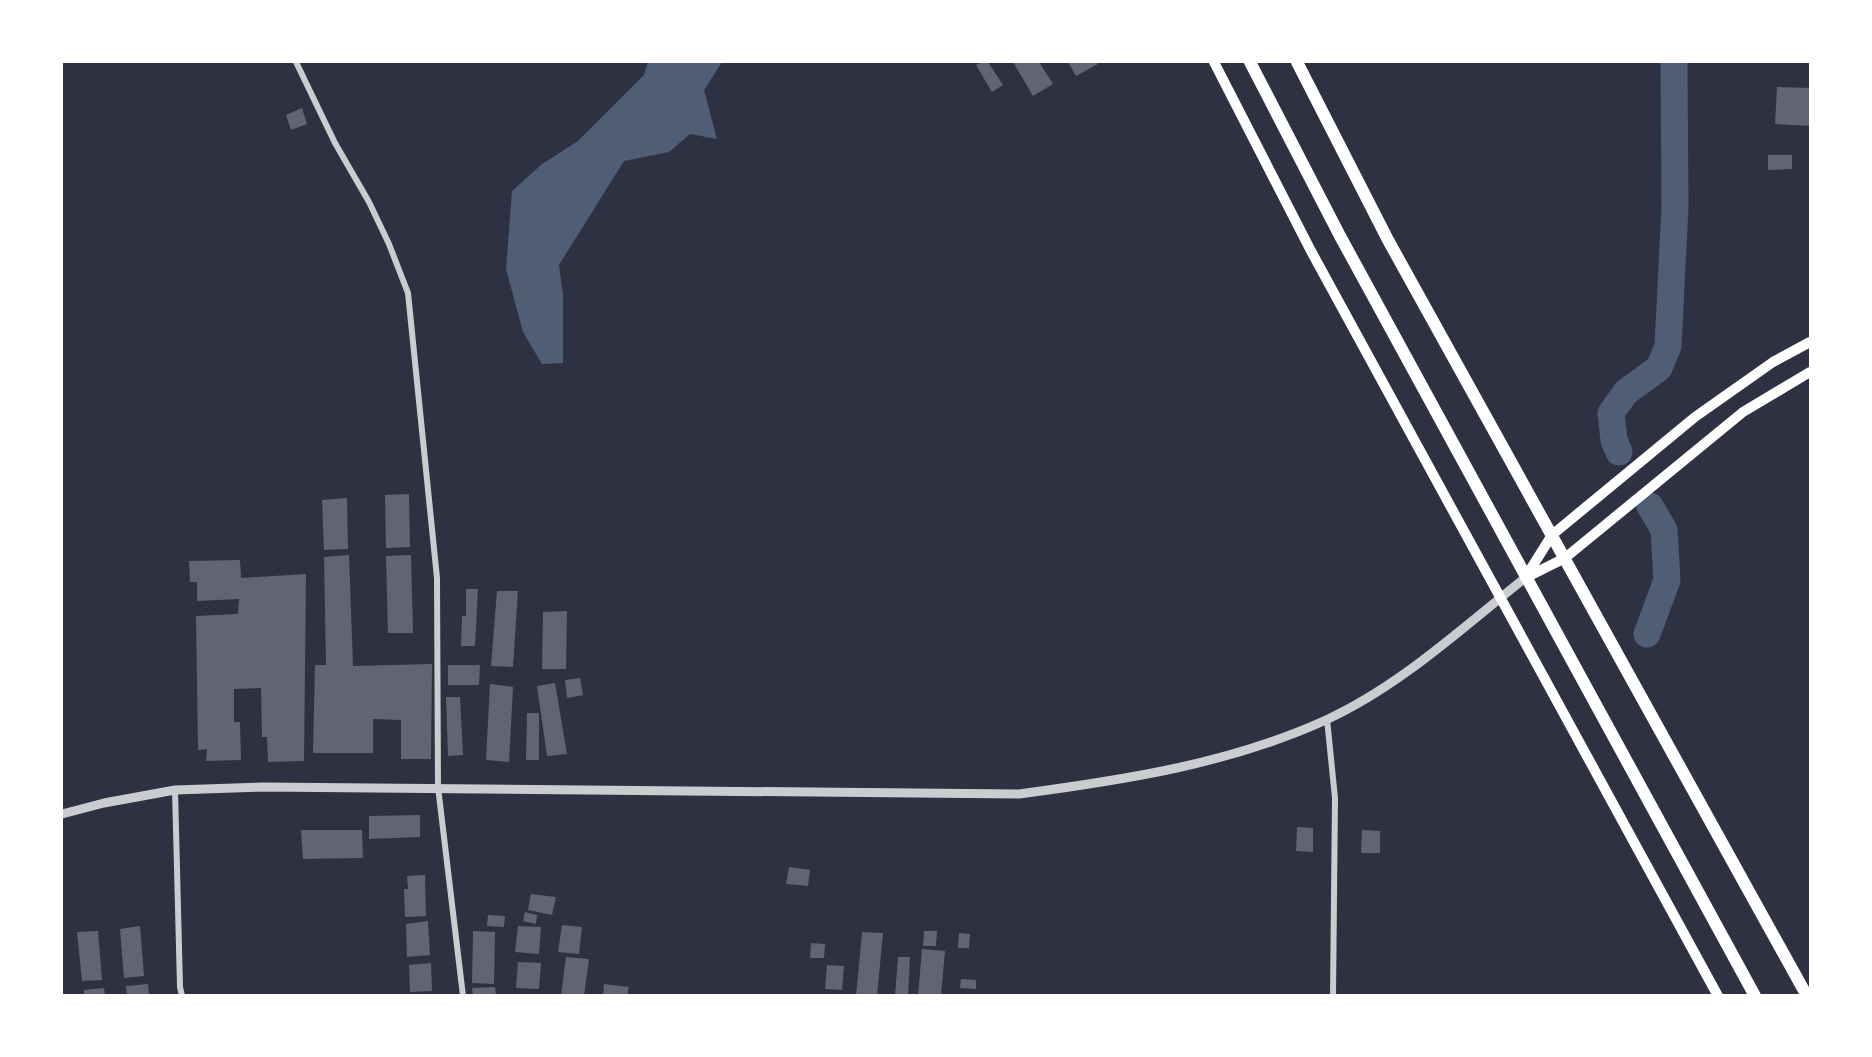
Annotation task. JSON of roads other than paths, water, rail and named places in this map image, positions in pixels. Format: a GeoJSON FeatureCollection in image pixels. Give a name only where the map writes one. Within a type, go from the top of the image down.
{"type":"FeatureCollection","features":[{"type":"Feature","properties":{"kind":"main road"},"geometry":{"type":"LineString","coordinates":[[1214,62],[1311,251],[1718,996]]}},
{"type":"Feature","properties":{"kind":"main road"},"geometry":{"type":"LineString","coordinates":[[1250,62],[1340,236],[1755,996]]}},
{"type":"Feature","properties":{"kind":"main road"},"geometry":{"type":"LineString","coordinates":[[1297,62],[1388,240],[1807,996]]}},
{"type":"Feature","properties":{"kind":"main road"},"geometry":{"type":"LineString","coordinates":[[1525,578],[1552,535],[1695,417],[1773,362],[1810,342]]}},
{"type":"Feature","properties":{"kind":"main road"},"geometry":{"type":"LineString","coordinates":[[1525,578],[1565,558],[1743,412],[1810,372]]}},
{"type":"Feature","properties":{"kind":"street"},"geometry":{"type":"LineString","coordinates":[[296,62],[335,143],[369,202],[389,244],[408,293],[437,578],[438,787],[463,996]]}},
{"type":"Feature","properties":{"kind":"street"},"geometry":{"type":"LineString","coordinates":[[62,814],[104,803],[175,790],[264,787],[1019,794],[1105,783],[1188,767],[1260,746],[1327,719],[1395,679],[1449,640],[1525,578]]}},
{"type":"Feature","properties":{"kind":"street"},"geometry":{"type":"LineString","coordinates":[[1327,719],[1335,798],[1333,996]]}},
{"type":"Feature","properties":{"kind":"street"},"geometry":{"type":"LineString","coordinates":[[175,790],[180,987],[183,996]]}},
{"type":"Feature","properties":{"kind":"water"},"geometry":{"type":"Polygon","coordinates":[[[648,62],[722,62],[704,90],[717,139],[690,134],[669,152],[624,161],[559,265],[563,295],[563,363],[542,364],[523,332],[506,269],[512,191],[542,164],[578,141],[644,75],[648,62]]]}},
{"type":"Feature","properties":{"kind":"waterway"},"geometry":{"type":"LineString","coordinates":[[1619,452],[1614,440],[1611,413],[1626,392],[1659,368],[1668,346],[1675,207],[1674,62]]}},
{"type":"Feature","properties":{"kind":"waterway"},"geometry":{"type":"LineString","coordinates":[[1647,634],[1667,580],[1664,530],[1650,506]]}}]}
